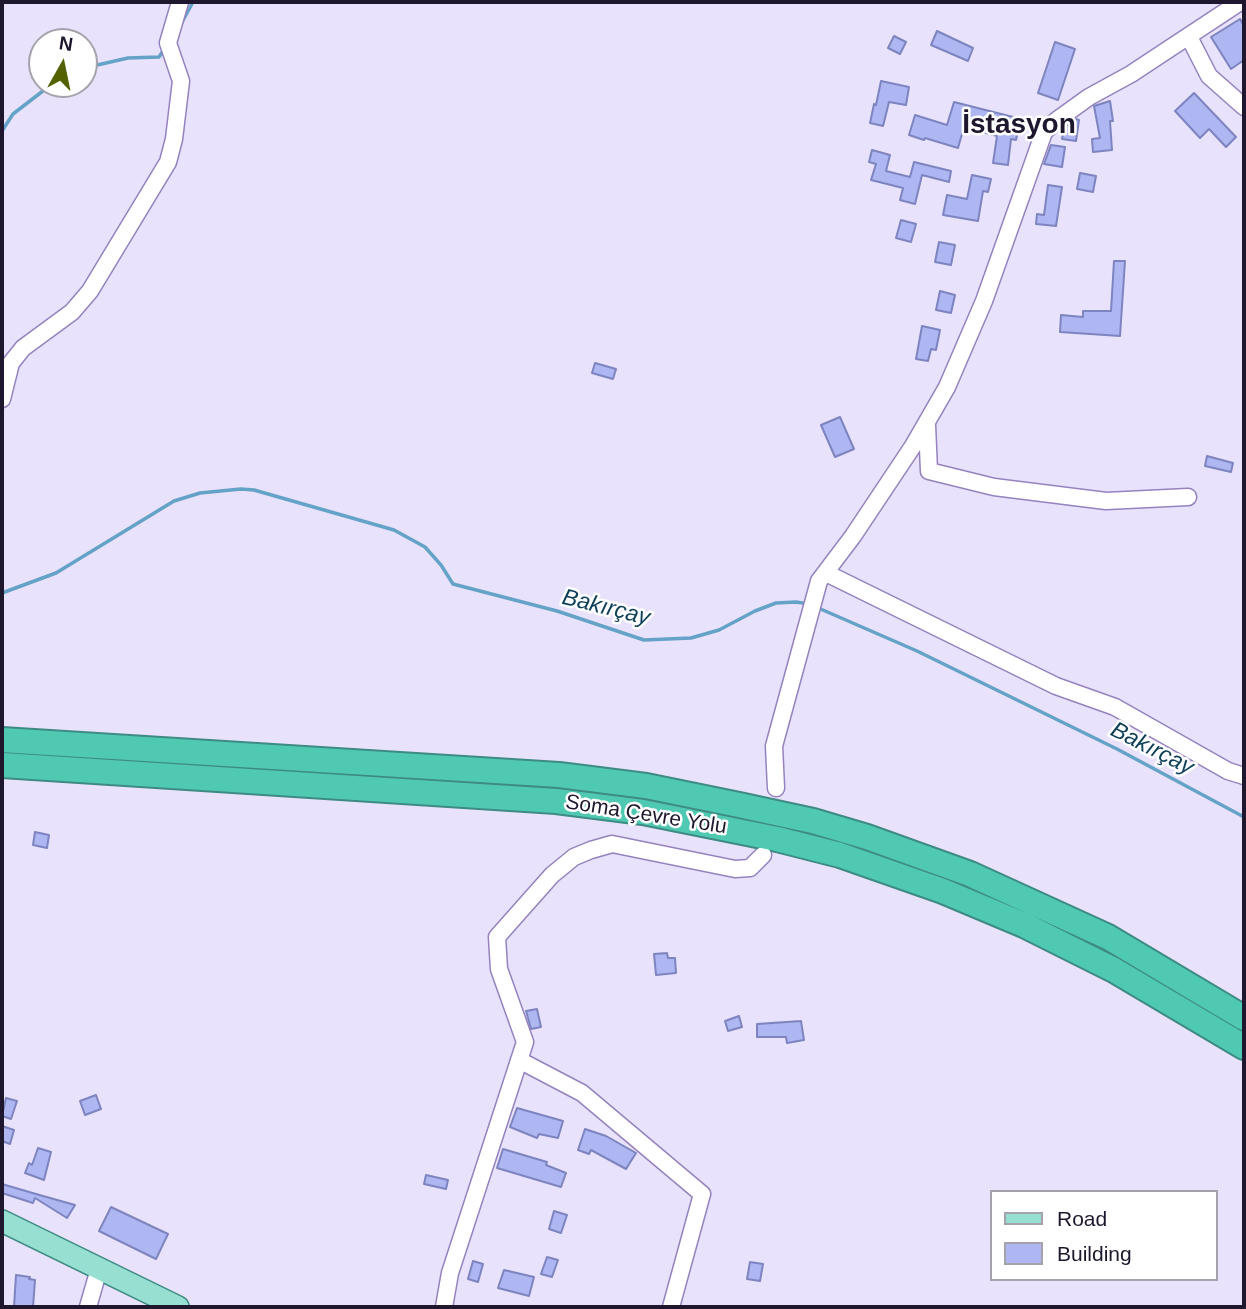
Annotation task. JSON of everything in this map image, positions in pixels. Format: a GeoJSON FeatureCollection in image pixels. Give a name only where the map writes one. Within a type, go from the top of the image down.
{"type":"FeatureCollection","features":[{"type":"Feature","properties":{"kind":"highway","name":"Soma Çevre Yolu"},"geometry":{"type":"LineString","coordinates":[[2,740],[559,775],[646,786],[739,804],[846,831],[970,874],[1108,937],[1244,1018]]}},
{"type":"Feature","properties":{"kind":"highway","name":"Soma Çevre Yolu"},"geometry":{"type":"LineString","coordinates":[[2,765],[556,801],[643,812],[777,839],[840,855],[943,891],[1024,925],[1114,970],[1244,1047]]}},
{"type":"Feature","properties":{"kind":"main road"},"geometry":{"type":"LineString","coordinates":[[2,1221],[178,1307]]}},
{"type":"Feature","properties":{"kind":"street"},"geometry":{"type":"LineString","coordinates":[[2,399],[11,363],[23,348],[72,312],[90,292],[168,162],[174,139],[181,81],[168,43],[180,2]]}},
{"type":"Feature","properties":{"kind":"street"},"geometry":{"type":"LineString","coordinates":[[776,788],[774,746],[822,577],[853,536],[927,425],[947,387],[984,301],[1044,132],[1089,96],[1130,74],[1240,2]]}},
{"type":"Feature","properties":{"kind":"street"},"geometry":{"type":"LineString","coordinates":[[1189,37],[1209,76],[1244,107]]}},
{"type":"Feature","properties":{"kind":"street"},"geometry":{"type":"LineString","coordinates":[[927,425],[929,471],[994,487],[1106,501],[1188,497]]}},
{"type":"Feature","properties":{"kind":"street"},"geometry":{"type":"LineString","coordinates":[[822,577],[1056,686],[1115,707],[1228,771],[1244,776]]}},
{"type":"Feature","properties":{"kind":"street"},"geometry":{"type":"LineString","coordinates":[[444,1307],[450,1273],[525,1042],[499,969],[497,937],[552,874],[575,857],[612,844],[735,869],[750,868],[763,855]]}},
{"type":"Feature","properties":{"kind":"street"},"geometry":{"type":"LineString","coordinates":[[519,1060],[582,1093],[702,1194],[671,1307]]}},
{"type":"Feature","properties":{"kind":"street"},"geometry":{"type":"LineString","coordinates":[[88,1307],[99,1269]]}},
{"type":"Feature","properties":{"kind":"building"},"geometry":{"type":"Polygon","coordinates":[[[1240,19],[1244,26],[1244,60],[1231,69],[1211,37],[1240,19]]]}},
{"type":"Feature","properties":{"kind":"building"},"geometry":{"type":"Polygon","coordinates":[[[937,31],[973,48],[968,61],[931,45],[937,31]]]}},
{"type":"Feature","properties":{"kind":"building"},"geometry":{"type":"Polygon","coordinates":[[[894,36],[906,42],[900,54],[888,48],[894,36]]]}},
{"type":"Feature","properties":{"kind":"building"},"geometry":{"type":"Polygon","coordinates":[[[1055,42],[1075,49],[1058,100],[1038,93],[1055,42]]]}},
{"type":"Feature","properties":{"kind":"building"},"geometry":{"type":"Polygon","coordinates":[[[881,81],[909,87],[906,105],[889,102],[883,126],[870,123],[881,81]]]}},
{"type":"Feature","properties":{"kind":"building"},"geometry":{"type":"Polygon","coordinates":[[[1194,93],[1236,137],[1226,147],[1209,129],[1200,138],[1175,111],[1194,93]]]}},
{"type":"Feature","properties":{"kind":"building"},"geometry":{"type":"Polygon","coordinates":[[[1110,101],[1113,121],[1110,121],[1112,150],[1093,152],[1092,139],[1100,138],[1094,106],[1110,101]]]}},
{"type":"Feature","properties":{"kind":"building"},"geometry":{"type":"Polygon","coordinates":[[[954,102],[1021,119],[1016,140],[1011,139],[1008,165],[993,163],[997,136],[964,127],[958,148],[909,135],[915,115],[947,125],[954,102]]]}},
{"type":"Feature","properties":{"kind":"building"},"geometry":{"type":"Polygon","coordinates":[[[1076,119],[1079,120],[1076,141],[1062,139],[1064,128],[1076,119]]]}},
{"type":"Feature","properties":{"kind":"building"},"geometry":{"type":"Polygon","coordinates":[[[1051,145],[1065,147],[1062,167],[1044,164],[1051,145]]]}},
{"type":"Feature","properties":{"kind":"building"},"geometry":{"type":"Polygon","coordinates":[[[872,150],[890,155],[886,171],[910,177],[914,162],[951,171],[949,182],[922,175],[915,204],[900,200],[903,188],[871,180],[876,164],[869,162],[872,150]]]}},
{"type":"Feature","properties":{"kind":"building"},"geometry":{"type":"Polygon","coordinates":[[[1080,173],[1096,176],[1093,192],[1077,189],[1080,173]]]}},
{"type":"Feature","properties":{"kind":"building"},"geometry":{"type":"Polygon","coordinates":[[[972,175],[991,179],[988,192],[983,191],[978,221],[943,215],[947,195],[967,199],[972,175]]]}},
{"type":"Feature","properties":{"kind":"building"},"geometry":{"type":"Polygon","coordinates":[[[1048,185],[1062,187],[1056,226],[1036,224],[1037,214],[1044,215],[1048,185]]]}},
{"type":"Feature","properties":{"kind":"building"},"geometry":{"type":"Polygon","coordinates":[[[901,220],[916,224],[911,242],[896,238],[901,220]]]}},
{"type":"Feature","properties":{"kind":"building"},"geometry":{"type":"Polygon","coordinates":[[[939,242],[955,245],[951,265],[935,262],[939,242]]]}},
{"type":"Feature","properties":{"kind":"building"},"geometry":{"type":"Polygon","coordinates":[[[1114,261],[1125,261],[1120,336],[1060,332],[1061,315],[1083,317],[1083,311],[1111,311],[1114,261]]]}},
{"type":"Feature","properties":{"kind":"building"},"geometry":{"type":"Polygon","coordinates":[[[940,291],[955,295],[951,313],[936,310],[940,291]]]}},
{"type":"Feature","properties":{"kind":"building"},"geometry":{"type":"Polygon","coordinates":[[[922,326],[940,330],[936,350],[931,349],[928,361],[916,359],[922,326]]]}},
{"type":"Feature","properties":{"kind":"building"},"geometry":{"type":"Polygon","coordinates":[[[595,363],[616,369],[613,379],[592,373],[595,363]]]}},
{"type":"Feature","properties":{"kind":"building"},"geometry":{"type":"Polygon","coordinates":[[[840,417],[854,449],[835,457],[821,425],[840,417]]]}},
{"type":"Feature","properties":{"kind":"building"},"geometry":{"type":"Polygon","coordinates":[[[1207,456],[1233,463],[1231,472],[1205,466],[1207,456]]]}},
{"type":"Feature","properties":{"kind":"building"},"geometry":{"type":"Polygon","coordinates":[[[35,832],[49,835],[47,848],[33,845],[35,832]]]}},
{"type":"Feature","properties":{"kind":"building"},"geometry":{"type":"Polygon","coordinates":[[[667,953],[668,958],[675,958],[676,973],[656,975],[654,954],[667,953]]]}},
{"type":"Feature","properties":{"kind":"building"},"geometry":{"type":"Polygon","coordinates":[[[537,1009],[541,1027],[531,1029],[526,1011],[537,1009]]]}},
{"type":"Feature","properties":{"kind":"building"},"geometry":{"type":"Polygon","coordinates":[[[739,1016],[742,1027],[728,1031],[725,1021],[739,1016]]]}},
{"type":"Feature","properties":{"kind":"building"},"geometry":{"type":"Polygon","coordinates":[[[801,1021],[804,1040],[787,1043],[786,1037],[757,1037],[757,1024],[801,1021]]]}},
{"type":"Feature","properties":{"kind":"building"},"geometry":{"type":"Polygon","coordinates":[[[96,1095],[101,1109],[85,1115],[80,1101],[96,1095]]]}},
{"type":"Feature","properties":{"kind":"building"},"geometry":{"type":"Polygon","coordinates":[[[6,1098],[17,1101],[11,1119],[2,1116],[6,1098]]]}},
{"type":"Feature","properties":{"kind":"building"},"geometry":{"type":"Polygon","coordinates":[[[517,1108],[563,1121],[558,1138],[539,1134],[537,1138],[510,1127],[517,1108]]]}},
{"type":"Feature","properties":{"kind":"building"},"geometry":{"type":"Polygon","coordinates":[[[2,1126],[14,1130],[10,1144],[2,1141],[2,1126]]]}},
{"type":"Feature","properties":{"kind":"building"},"geometry":{"type":"Polygon","coordinates":[[[585,1129],[606,1136],[636,1153],[626,1169],[591,1150],[589,1154],[578,1150],[585,1129]]]}},
{"type":"Feature","properties":{"kind":"building"},"geometry":{"type":"Polygon","coordinates":[[[38,1148],[51,1152],[44,1180],[25,1173],[29,1163],[32,1165],[38,1148]]]}},
{"type":"Feature","properties":{"kind":"building"},"geometry":{"type":"Polygon","coordinates":[[[503,1149],[547,1162],[546,1165],[566,1173],[561,1187],[497,1168],[503,1149]]]}},
{"type":"Feature","properties":{"kind":"building"},"geometry":{"type":"Polygon","coordinates":[[[426,1175],[448,1180],[446,1189],[424,1184],[426,1175]]]}},
{"type":"Feature","properties":{"kind":"building"},"geometry":{"type":"Polygon","coordinates":[[[2,1184],[75,1205],[67,1218],[35,1198],[33,1203],[2,1193],[2,1184]]]}},
{"type":"Feature","properties":{"kind":"building"},"geometry":{"type":"Polygon","coordinates":[[[111,1207],[168,1234],[156,1259],[99,1231],[111,1207]]]}},
{"type":"Feature","properties":{"kind":"building"},"geometry":{"type":"Polygon","coordinates":[[[554,1211],[567,1215],[561,1233],[549,1229],[554,1211]]]}},
{"type":"Feature","properties":{"kind":"building"},"geometry":{"type":"Polygon","coordinates":[[[547,1257],[558,1260],[552,1277],[541,1274],[547,1257]]]}},
{"type":"Feature","properties":{"kind":"building"},"geometry":{"type":"Polygon","coordinates":[[[473,1261],[483,1264],[478,1282],[468,1279],[473,1261]]]}},
{"type":"Feature","properties":{"kind":"building"},"geometry":{"type":"Polygon","coordinates":[[[750,1262],[763,1264],[760,1281],[747,1279],[750,1262]]]}},
{"type":"Feature","properties":{"kind":"building"},"geometry":{"type":"Polygon","coordinates":[[[504,1270],[534,1277],[529,1296],[498,1288],[504,1270]]]}},
{"type":"Feature","properties":{"kind":"building"},"geometry":{"type":"Polygon","coordinates":[[[16,1275],[35,1280],[33,1307],[14,1307],[16,1275]]]}},
{"type":"Feature","properties":{"kind":"waterway"},"geometry":{"type":"LineString","coordinates":[[181,24],[193,2]]}},
{"type":"Feature","properties":{"kind":"waterway"},"geometry":{"type":"LineString","coordinates":[[98,65],[128,58],[159,57],[165,48]]}},
{"type":"Feature","properties":{"kind":"waterway"},"geometry":{"type":"LineString","coordinates":[[2,131],[13,114],[34,98]]}},
{"type":"Feature","properties":{"kind":"waterway","name":"Bakırçay"},"geometry":{"type":"LineString","coordinates":[[2,593],[56,573],[174,501],[200,493],[241,489],[254,490],[394,530],[425,547],[453,584],[557,611],[644,640],[691,638],[719,630],[776,603],[809,604]]}},
{"type":"Feature","properties":{"kind":"waterway","name":"Bakırçay"},"geometry":{"type":"LineString","coordinates":[[816,607],[917,651],[1117,749],[1244,817]]}},
{"type":"Feature","properties":{"kind":"district","name":"İstasyon"},"geometry":{"type":"Point","coordinates":[1019,125]}}]}
